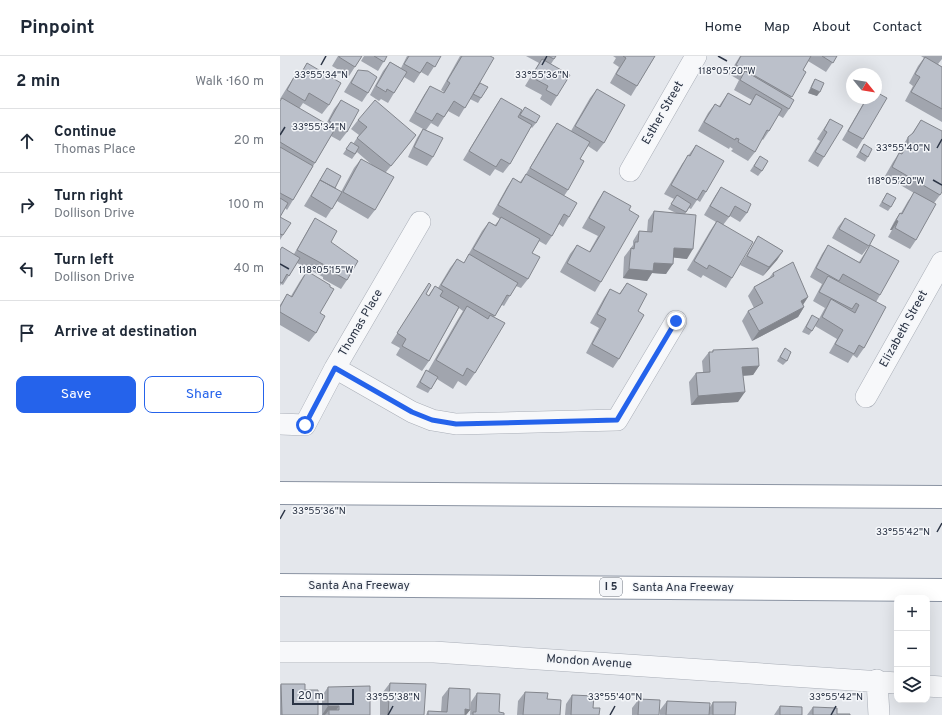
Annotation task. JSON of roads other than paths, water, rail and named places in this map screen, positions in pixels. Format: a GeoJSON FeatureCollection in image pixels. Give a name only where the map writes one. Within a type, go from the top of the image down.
{"type":"FeatureCollection","features":[{"type":"Feature","properties":{"kind":"highway"},"geometry":{"type":"LineString","coordinates":[[280,493],[942,497]]}},
{"type":"Feature","properties":{"kind":"highway","name":"Santa Ana Freeway"},"geometry":{"type":"LineString","coordinates":[[280,585],[942,590]]}},
{"type":"Feature","properties":{"kind":"street","name":"Esther Street"},"geometry":{"type":"LineString","coordinates":[[630,171],[696,56]]}},
{"type":"Feature","properties":{"kind":"street","name":"Thomas Place"},"geometry":{"type":"LineString","coordinates":[[280,424],[305,425],[335,368],[420,222]]}},
{"type":"Feature","properties":{"kind":"street","name":"Elizabeth Street"},"geometry":{"type":"LineString","coordinates":[[866,397],[942,262]]}},
{"type":"Feature","properties":{"kind":"street"},"geometry":{"type":"LineString","coordinates":[[335,368],[412,412],[432,420],[456,424],[617,420],[676,321]]}},
{"type":"Feature","properties":{"kind":"street","name":"Mondon Avenue"},"geometry":{"type":"LineString","coordinates":[[280,652],[434,652],[887,682]]}},
{"type":"Feature","properties":{"kind":"street"},"geometry":{"type":"LineString","coordinates":[[879,715],[887,682]]}},
{"type":"Feature","properties":{"kind":"street"},"geometry":{"type":"LineString","coordinates":[[930,686],[942,688]]}}]}
